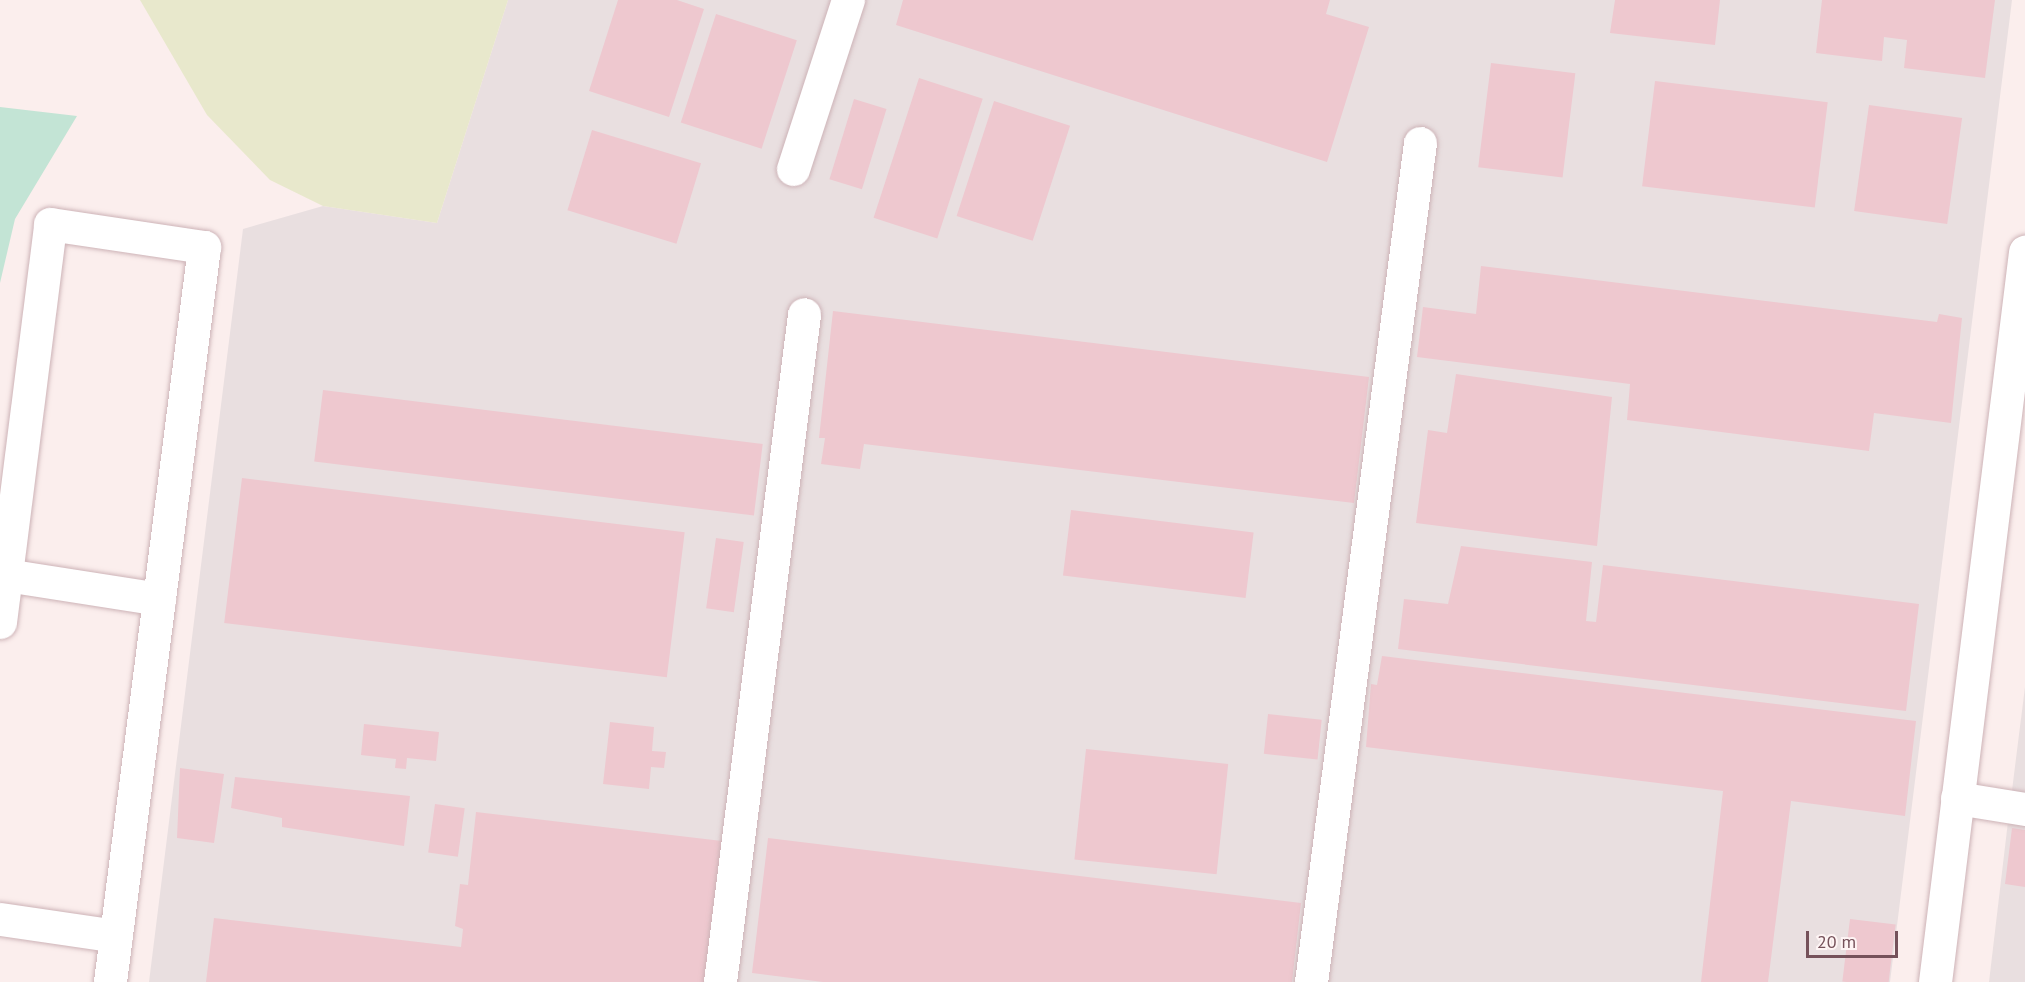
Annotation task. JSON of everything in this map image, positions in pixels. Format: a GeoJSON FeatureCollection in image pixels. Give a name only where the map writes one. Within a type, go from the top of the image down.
{"type":"FeatureCollection","features":[{"type":"Feature","properties":{"kind":"street"},"geometry":{"type":"LineString","coordinates":[[793,169],[848,0]]}},
{"type":"Feature","properties":{"kind":"street"},"geometry":{"type":"LineString","coordinates":[[1311,982],[1420,143]]}},
{"type":"Feature","properties":{"kind":"street"},"geometry":{"type":"LineString","coordinates":[[0,622],[50,224],[204,248],[110,982]]}},
{"type":"Feature","properties":{"kind":"street"},"geometry":{"type":"LineString","coordinates":[[1935,982],[2025,252]]}},
{"type":"Feature","properties":{"kind":"street"},"geometry":{"type":"LineString","coordinates":[[720,982],[804,314]]}},
{"type":"Feature","properties":{"kind":"street"},"geometry":{"type":"LineString","coordinates":[[6,575],[159,599]]}},
{"type":"Feature","properties":{"kind":"street"},"geometry":{"type":"LineString","coordinates":[[1957,798],[2025,809]]}},
{"type":"Feature","properties":{"kind":"street"},"geometry":{"type":"LineString","coordinates":[[0,919],[116,936]]}},
{"type":"Feature","properties":{"kind":"shaded area"},"geometry":{"type":"Polygon","coordinates":[[[140,0],[508,0],[437,223],[323,206],[270,180],[207,115],[140,0]]]}},
{"type":"Feature","properties":{"kind":"shaded area"},"geometry":{"type":"Polygon","coordinates":[[[508,0],[2012,0],[1890,982],[149,982],[243,229],[323,206],[437,223],[508,0]]]}},
{"type":"Feature","properties":{"kind":"shaded area"},"geometry":{"type":"Polygon","coordinates":[[[0,107],[77,116],[15,219],[0,283],[0,107]]]}},
{"type":"Feature","properties":{"kind":"shaded area"},"geometry":{"type":"Polygon","coordinates":[[[2025,687],[2025,982],[1989,982],[2007,830],[2025,687]]]}},
{"type":"Feature","properties":{"kind":"building"},"geometry":{"type":"Polygon","coordinates":[[[618,0],[677,0],[704,9],[669,117],[589,91],[618,0]]]}},
{"type":"Feature","properties":{"kind":"building"},"geometry":{"type":"Polygon","coordinates":[[[903,0],[1330,0],[1326,14],[1369,27],[1327,162],[896,25],[903,0]]]}},
{"type":"Feature","properties":{"kind":"building"},"geometry":{"type":"Polygon","coordinates":[[[1615,0],[1720,0],[1715,45],[1610,33],[1615,0]]]}},
{"type":"Feature","properties":{"kind":"building"},"geometry":{"type":"Polygon","coordinates":[[[1822,0],[1995,0],[1985,78],[1904,68],[1907,40],[1884,37],[1882,61],[1816,53],[1822,0]]]}},
{"type":"Feature","properties":{"kind":"building"},"geometry":{"type":"Polygon","coordinates":[[[716,14],[797,40],[762,149],[681,122],[716,14]]]}},
{"type":"Feature","properties":{"kind":"building"},"geometry":{"type":"Polygon","coordinates":[[[1491,63],[1575,73],[1563,178],[1478,167],[1491,63]]]}},
{"type":"Feature","properties":{"kind":"building"},"geometry":{"type":"Polygon","coordinates":[[[919,78],[983,99],[937,239],[874,218],[919,78]]]}},
{"type":"Feature","properties":{"kind":"building"},"geometry":{"type":"Polygon","coordinates":[[[1655,81],[1828,102],[1815,207],[1642,186],[1655,81]]]}},
{"type":"Feature","properties":{"kind":"building"},"geometry":{"type":"Polygon","coordinates":[[[854,99],[887,109],[862,189],[829,179],[854,99]]]}},
{"type":"Feature","properties":{"kind":"building"},"geometry":{"type":"Polygon","coordinates":[[[994,101],[1070,126],[1033,241],[957,216],[994,101]]]}},
{"type":"Feature","properties":{"kind":"building"},"geometry":{"type":"Polygon","coordinates":[[[1869,105],[1962,118],[1947,224],[1854,211],[1869,105]]]}},
{"type":"Feature","properties":{"kind":"building"},"geometry":{"type":"Polygon","coordinates":[[[592,130],[701,163],[676,244],[567,210],[592,130]]]}},
{"type":"Feature","properties":{"kind":"building"},"geometry":{"type":"Polygon","coordinates":[[[1481,266],[1937,322],[1939,314],[1962,318],[1951,423],[1874,413],[1869,451],[1627,420],[1630,384],[1417,357],[1423,307],[1476,314],[1481,266]]]}},
{"type":"Feature","properties":{"kind":"building"},"geometry":{"type":"Polygon","coordinates":[[[833,311],[1369,377],[1354,503],[864,444],[860,469],[821,464],[825,438],[819,438],[833,311]]]}},
{"type":"Feature","properties":{"kind":"building"},"geometry":{"type":"Polygon","coordinates":[[[1456,374],[1612,397],[1597,546],[1416,523],[1428,430],[1447,433],[1456,374]]]}},
{"type":"Feature","properties":{"kind":"building"},"geometry":{"type":"Polygon","coordinates":[[[323,390],[763,444],[754,515],[314,461],[323,390]]]}},
{"type":"Feature","properties":{"kind":"building"},"geometry":{"type":"Polygon","coordinates":[[[242,478],[685,532],[667,677],[224,623],[242,478]]]}},
{"type":"Feature","properties":{"kind":"building"},"geometry":{"type":"Polygon","coordinates":[[[1071,510],[1254,532],[1246,598],[1063,576],[1071,510]]]}},
{"type":"Feature","properties":{"kind":"building"},"geometry":{"type":"Polygon","coordinates":[[[716,538],[744,542],[734,612],[706,608],[716,538]]]}},
{"type":"Feature","properties":{"kind":"building"},"geometry":{"type":"Polygon","coordinates":[[[1461,546],[1592,562],[1586,621],[1596,622],[1603,565],[1919,604],[1906,711],[1398,649],[1404,599],[1448,604],[1461,546]]]}},
{"type":"Feature","properties":{"kind":"building"},"geometry":{"type":"Polygon","coordinates":[[[1382,656],[1916,721],[1905,816],[1791,801],[1768,982],[1701,982],[1723,791],[1366,747],[1371,684],[1377,685],[1382,656]]]}},
{"type":"Feature","properties":{"kind":"building"},"geometry":{"type":"Polygon","coordinates":[[[1268,714],[1322,720],[1318,759],[1264,754],[1268,714]]]}},
{"type":"Feature","properties":{"kind":"building"},"geometry":{"type":"Polygon","coordinates":[[[610,722],[654,727],[652,751],[666,752],[664,768],[651,767],[649,789],[603,784],[610,722]]]}},
{"type":"Feature","properties":{"kind":"building"},"geometry":{"type":"Polygon","coordinates":[[[364,724],[439,732],[436,761],[407,758],[406,769],[395,768],[396,759],[361,755],[364,724]]]}},
{"type":"Feature","properties":{"kind":"building"},"geometry":{"type":"Polygon","coordinates":[[[1086,749],[1228,764],[1217,874],[1074,859],[1086,749]]]}},
{"type":"Feature","properties":{"kind":"building"},"geometry":{"type":"Polygon","coordinates":[[[180,768],[224,774],[214,843],[177,838],[180,768]]]}},
{"type":"Feature","properties":{"kind":"building"},"geometry":{"type":"Polygon","coordinates":[[[235,777],[410,796],[404,846],[282,827],[282,818],[231,808],[235,777]]]}},
{"type":"Feature","properties":{"kind":"building"},"geometry":{"type":"Polygon","coordinates":[[[435,804],[465,808],[458,857],[428,853],[435,804]]]}},
{"type":"Feature","properties":{"kind":"building"},"geometry":{"type":"Polygon","coordinates":[[[476,812],[722,841],[706,982],[206,982],[214,918],[461,947],[463,929],[455,926],[460,884],[468,885],[476,812]]]}},
{"type":"Feature","properties":{"kind":"building"},"geometry":{"type":"Polygon","coordinates":[[[2012,828],[2025,830],[2025,887],[2005,884],[2012,828]]]}},
{"type":"Feature","properties":{"kind":"building"},"geometry":{"type":"Polygon","coordinates":[[[768,838],[1301,903],[1292,982],[823,982],[752,973],[768,838]]]}},
{"type":"Feature","properties":{"kind":"building"},"geometry":{"type":"Polygon","coordinates":[[[1850,919],[1896,925],[1889,982],[1842,982],[1850,919]]]}}]}
